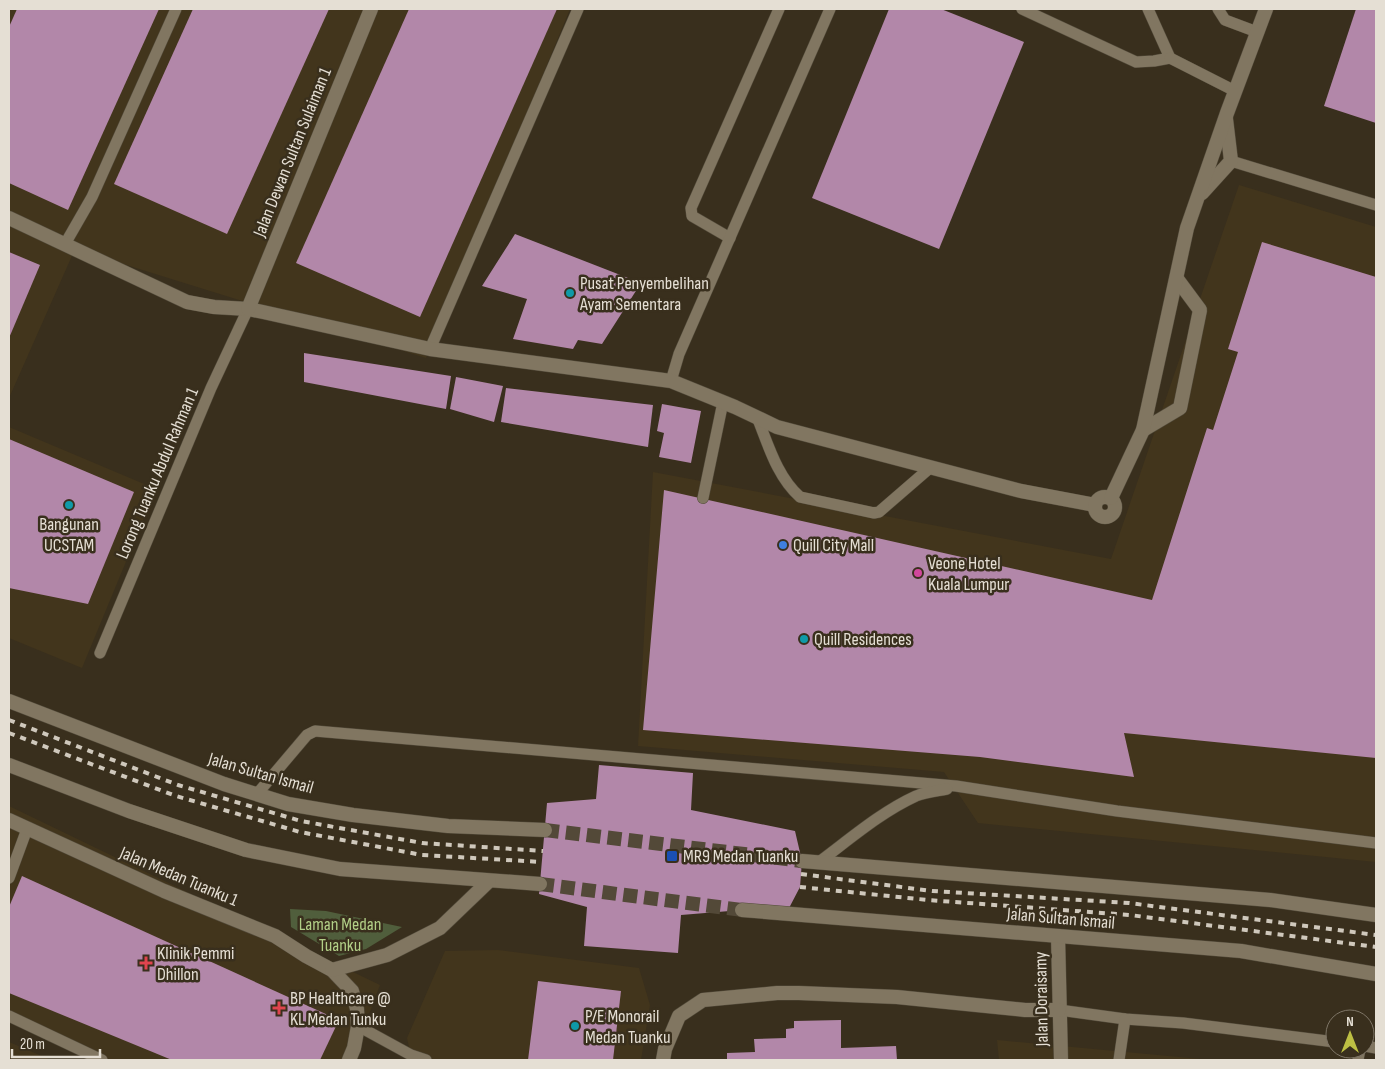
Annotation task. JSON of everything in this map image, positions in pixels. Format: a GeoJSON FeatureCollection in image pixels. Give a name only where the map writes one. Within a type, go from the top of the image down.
{"type":"FeatureCollection","features":[{"type":"Feature","properties":{"kind":"street","name":"Jalan Dewan Sultan Sulaiman 1"},"geometry":{"type":"LineString","coordinates":[[248,309],[371,9]]}},
{"type":"Feature","properties":{"kind":"street"},"geometry":{"type":"LineString","coordinates":[[9,218],[187,302],[214,307],[248,309],[430,349],[671,381],[777,427],[1021,491],[1095,505],[1098,514],[1107,517],[1115,507],[1111,498],[1143,430],[1187,228],[1266,9]]}},
{"type":"Feature","properties":{"kind":"street"},"geometry":{"type":"LineString","coordinates":[[1199,196],[1231,161],[1226,116]]}},
{"type":"Feature","properties":{"kind":"street"},"geometry":{"type":"LineString","coordinates":[[1143,430],[1180,408],[1200,310],[1177,279]]}},
{"type":"Feature","properties":{"kind":"street","name":"Jalan Sultan Ismail"},"geometry":{"type":"LineString","coordinates":[[9,701],[224,784],[288,804],[353,815],[448,826],[545,830]]}},
{"type":"Feature","properties":{"kind":"street"},"geometry":{"type":"LineString","coordinates":[[9,766],[129,812],[246,850],[340,869],[540,884]]}},
{"type":"Feature","properties":{"kind":"street","name":"Jalan Medan Tuanku 1"},"geometry":{"type":"LineString","coordinates":[[9,820],[164,891],[275,936],[332,970],[352,991],[358,1026]]}},
{"type":"Feature","properties":{"kind":"street","name":"Jalan Sultan Ismail"},"geometry":{"type":"LineString","coordinates":[[802,861],[1270,900],[1376,914]]}},
{"type":"Feature","properties":{"kind":"street"},"geometry":{"type":"LineString","coordinates":[[332,970],[387,955],[440,928],[489,881]]}},
{"type":"Feature","properties":{"kind":"street","name":"Jalan Sultan Ismail"},"geometry":{"type":"LineString","coordinates":[[742,910],[1241,951],[1376,974]]}},
{"type":"Feature","properties":{"kind":"street","name":"Jalan Doraisamy"},"geometry":{"type":"LineString","coordinates":[[1058,936],[1061,1060]]}},
{"type":"Feature","properties":{"kind":"street"},"geometry":{"type":"LineString","coordinates":[[663,1060],[665,1048],[679,1016],[703,1000],[777,993],[799,993],[897,997],[1026,1010],[1059,1010]]}},
{"type":"Feature","properties":{"kind":"street"},"geometry":{"type":"LineString","coordinates":[[349,1060],[354,1048],[358,1026]]}},
{"type":"Feature","properties":{"kind":"lane"},"geometry":{"type":"LineString","coordinates":[[65,244],[92,198],[176,9]]}},
{"type":"Feature","properties":{"kind":"lane"},"geometry":{"type":"LineString","coordinates":[[430,349],[578,9]]}},
{"type":"Feature","properties":{"kind":"lane"},"geometry":{"type":"LineString","coordinates":[[730,238],[692,216],[691,208],[779,9]]}},
{"type":"Feature","properties":{"kind":"lane"},"geometry":{"type":"LineString","coordinates":[[671,381],[679,354],[828,9]]}},
{"type":"Feature","properties":{"kind":"lane"},"geometry":{"type":"LineString","coordinates":[[1022,9],[1136,62],[1170,58],[1235,91]]}},
{"type":"Feature","properties":{"kind":"lane"},"geometry":{"type":"LineString","coordinates":[[1148,9],[1170,58]]}},
{"type":"Feature","properties":{"kind":"lane"},"geometry":{"type":"LineString","coordinates":[[1218,9],[1225,20],[1258,32]]}},
{"type":"Feature","properties":{"kind":"lane"},"geometry":{"type":"LineString","coordinates":[[1231,161],[1376,205]]}},
{"type":"Feature","properties":{"kind":"lane","name":"Lorong Tuanku Abdul Rahman 1"},"geometry":{"type":"LineString","coordinates":[[100,653],[211,388],[248,309]]}},
{"type":"Feature","properties":{"kind":"lane"},"geometry":{"type":"LineString","coordinates":[[703,498],[723,402]]}},
{"type":"Feature","properties":{"kind":"lane"},"geometry":{"type":"LineString","coordinates":[[757,417],[783,478],[791,489],[800,496],[874,513],[879,512],[931,467]]}},
{"type":"Feature","properties":{"kind":"lane"},"geometry":{"type":"LineString","coordinates":[[256,794],[307,735],[316,731],[956,786],[1117,811],[1376,843]]}},
{"type":"Feature","properties":{"kind":"lane"},"geometry":{"type":"LineString","coordinates":[[819,862],[899,805],[918,796],[956,786]]}},
{"type":"Feature","properties":{"kind":"lane"},"geometry":{"type":"LineString","coordinates":[[9,878],[27,829]]}},
{"type":"Feature","properties":{"kind":"lane"},"geometry":{"type":"LineString","coordinates":[[1059,1010],[1325,1041]]}},
{"type":"Feature","properties":{"kind":"lane"},"geometry":{"type":"LineString","coordinates":[[9,1016],[102,1060]]}},
{"type":"Feature","properties":{"kind":"lane"},"geometry":{"type":"LineString","coordinates":[[1119,1060],[1125,1019]]}},
{"type":"Feature","properties":{"kind":"lane"},"geometry":{"type":"LineString","coordinates":[[358,1026],[411,1055],[426,1060]]}},
{"type":"Feature","properties":{"kind":"shaded area"},"geometry":{"type":"Polygon","coordinates":[[[9,9],[570,9],[426,358],[75,249],[9,398],[9,9]]]}},
{"type":"Feature","properties":{"kind":"shaded area","name":"Quill City Mall"},"geometry":{"type":"Polygon","coordinates":[[[1239,185],[1376,227],[1376,862],[978,823],[944,772],[638,746],[653,472],[1111,559],[1239,185]]]}},
{"type":"Feature","properties":{"kind":"shaded area"},"geometry":{"type":"Polygon","coordinates":[[[9,427],[156,489],[82,668],[9,638],[9,427]]]}},
{"type":"Feature","properties":{"kind":"shaded area"},"geometry":{"type":"Polygon","coordinates":[[[9,806],[380,985],[352,1060],[95,1060],[9,1022],[9,806]]]}},
{"type":"Feature","properties":{"kind":"shaded area"},"geometry":{"type":"Polygon","coordinates":[[[498,950],[639,968],[650,1005],[641,1060],[412,1060],[407,1038],[445,951],[498,950]]]}},
{"type":"Feature","properties":{"kind":"shaded area"},"geometry":{"type":"Polygon","coordinates":[[[997,1040],[1211,1060],[999,1060],[997,1040]]]}},
{"type":"Feature","properties":{"kind":"shaded area"},"geometry":{"type":"Polygon","coordinates":[[[9,1042],[51,1060],[9,1060],[9,1042]]]}},
{"type":"Feature","properties":{"kind":"green space","name":"Laman Medan Tuanku"},"geometry":{"type":"Polygon","coordinates":[[[290,909],[326,911],[402,927],[366,949],[339,956],[291,927],[290,909]]]}},
{"type":"Feature","properties":{"kind":"building"},"geometry":{"type":"Polygon","coordinates":[[[17,9],[159,9],[68,210],[9,183],[9,27],[17,9]]]}},
{"type":"Feature","properties":{"kind":"building"},"geometry":{"type":"Polygon","coordinates":[[[193,9],[329,9],[227,234],[114,184],[193,9]]]}},
{"type":"Feature","properties":{"kind":"building"},"geometry":{"type":"Polygon","coordinates":[[[409,9],[557,9],[420,317],[296,263],[409,9]]]}},
{"type":"Feature","properties":{"kind":"building"},"geometry":{"type":"Polygon","coordinates":[[[889,9],[941,9],[1024,42],[939,249],[812,198],[889,9]]]}},
{"type":"Feature","properties":{"kind":"building"},"geometry":{"type":"Polygon","coordinates":[[[1356,9],[1376,9],[1376,123],[1324,106],[1356,9]]]}},
{"type":"Feature","properties":{"kind":"building","name":"Pusat Penyembelihan Ayam Sementara"},"geometry":{"type":"Polygon","coordinates":[[[515,234],[641,283],[602,344],[578,340],[573,349],[513,339],[527,299],[482,286],[515,234]]]}},
{"type":"Feature","properties":{"kind":"building","name":"Quill City Mall"},"geometry":{"type":"Polygon","coordinates":[[[1262,242],[1376,277],[1376,758],[1124,733],[1134,777],[980,757],[643,730],[664,490],[1152,600],[1207,428],[1213,430],[1238,352],[1228,349],[1262,242]]]}},
{"type":"Feature","properties":{"kind":"building"},"geometry":{"type":"Polygon","coordinates":[[[9,252],[40,265],[9,338],[9,252]]]}},
{"type":"Feature","properties":{"kind":"building"},"geometry":{"type":"Polygon","coordinates":[[[304,353],[451,376],[446,409],[304,382],[304,353]]]}},
{"type":"Feature","properties":{"kind":"building"},"geometry":{"type":"Polygon","coordinates":[[[456,377],[503,386],[494,422],[450,409],[456,377]]]}},
{"type":"Feature","properties":{"kind":"building"},"geometry":{"type":"Polygon","coordinates":[[[506,388],[653,405],[648,447],[501,422],[506,388]]]}},
{"type":"Feature","properties":{"kind":"building"},"geometry":{"type":"Polygon","coordinates":[[[662,404],[701,411],[691,463],[659,457],[664,433],[657,431],[662,404]]]}},
{"type":"Feature","properties":{"kind":"building"},"geometry":{"type":"Polygon","coordinates":[[[9,439],[134,492],[88,604],[9,588],[9,439]]]}},
{"type":"Feature","properties":{"kind":"building","name":"MR9 Medan Tuanku"},"geometry":{"type":"Polygon","coordinates":[[[599,765],[693,773],[691,810],[795,831],[802,861],[800,887],[788,910],[742,910],[681,915],[678,953],[584,946],[587,907],[539,894],[547,803],[596,799],[599,765]]]}},
{"type":"Feature","properties":{"kind":"building"},"geometry":{"type":"Polygon","coordinates":[[[22,876],[339,1020],[320,1060],[172,1060],[9,993],[9,907],[22,876]]]}},
{"type":"Feature","properties":{"kind":"building","name":"P/E Monorail Medan Tuanku"},"geometry":{"type":"Polygon","coordinates":[[[538,981],[621,991],[613,1060],[528,1060],[538,981]]]}},
{"type":"Feature","properties":{"kind":"building"},"geometry":{"type":"Polygon","coordinates":[[[841,1020],[841,1048],[896,1046],[897,1060],[727,1060],[727,1053],[755,1052],[754,1039],[786,1038],[786,1029],[794,1028],[794,1021],[841,1020]]]}},
{"type":"Feature","properties":{"kind":"tunnel"},"geometry":{"type":"LineString","coordinates":[[545,830],[802,861]]}},
{"type":"Feature","properties":{"kind":"tunnel"},"geometry":{"type":"LineString","coordinates":[[540,884],[742,910]]}},
{"type":"Feature","properties":{"kind":"railway"},"geometry":{"type":"LineString","coordinates":[[9,720],[178,785],[301,821],[422,843],[543,851]]}},
{"type":"Feature","properties":{"kind":"railway"},"geometry":{"type":"LineString","coordinates":[[9,733],[176,796],[300,832],[422,855],[542,862]]}},
{"type":"Feature","properties":{"kind":"railway"},"geometry":{"type":"LineString","coordinates":[[801,874],[932,891],[1129,903],[1376,935]]}},
{"type":"Feature","properties":{"kind":"railway"},"geometry":{"type":"LineString","coordinates":[[800,887],[928,900],[1130,915],[1376,947]]}},
{"type":"Feature","properties":{"kind":"place","name":"Pusat Penyembelihan Ayam Sementara"},"geometry":{"type":"Point","coordinates":[570,293]}},
{"type":"Feature","properties":{"kind":"place","name":"Bangunan UCSTAM"},"geometry":{"type":"Point","coordinates":[69,505]}},
{"type":"Feature","properties":{"kind":"place","name":"Quill City Mall"},"geometry":{"type":"Point","coordinates":[783,545]}},
{"type":"Feature","properties":{"kind":"place","name":"Veone Hotel Kuala Lumpur"},"geometry":{"type":"Point","coordinates":[918,573]}},
{"type":"Feature","properties":{"kind":"place","name":"Quill Residences"},"geometry":{"type":"Point","coordinates":[804,639]}},
{"type":"Feature","properties":{"kind":"place","name":"MR9 Medan Tuanku"},"geometry":{"type":"Point","coordinates":[672,856]}},
{"type":"Feature","properties":{"kind":"place","name":"Klinik Pemmi Dhillon"},"geometry":{"type":"Point","coordinates":[146,963]}},
{"type":"Feature","properties":{"kind":"place","name":"BP Healthcare @ KL Medan Tunku"},"geometry":{"type":"Point","coordinates":[279,1008]}},
{"type":"Feature","properties":{"kind":"place","name":"P/E Monorail Medan Tuanku"},"geometry":{"type":"Point","coordinates":[575,1026]}}]}
